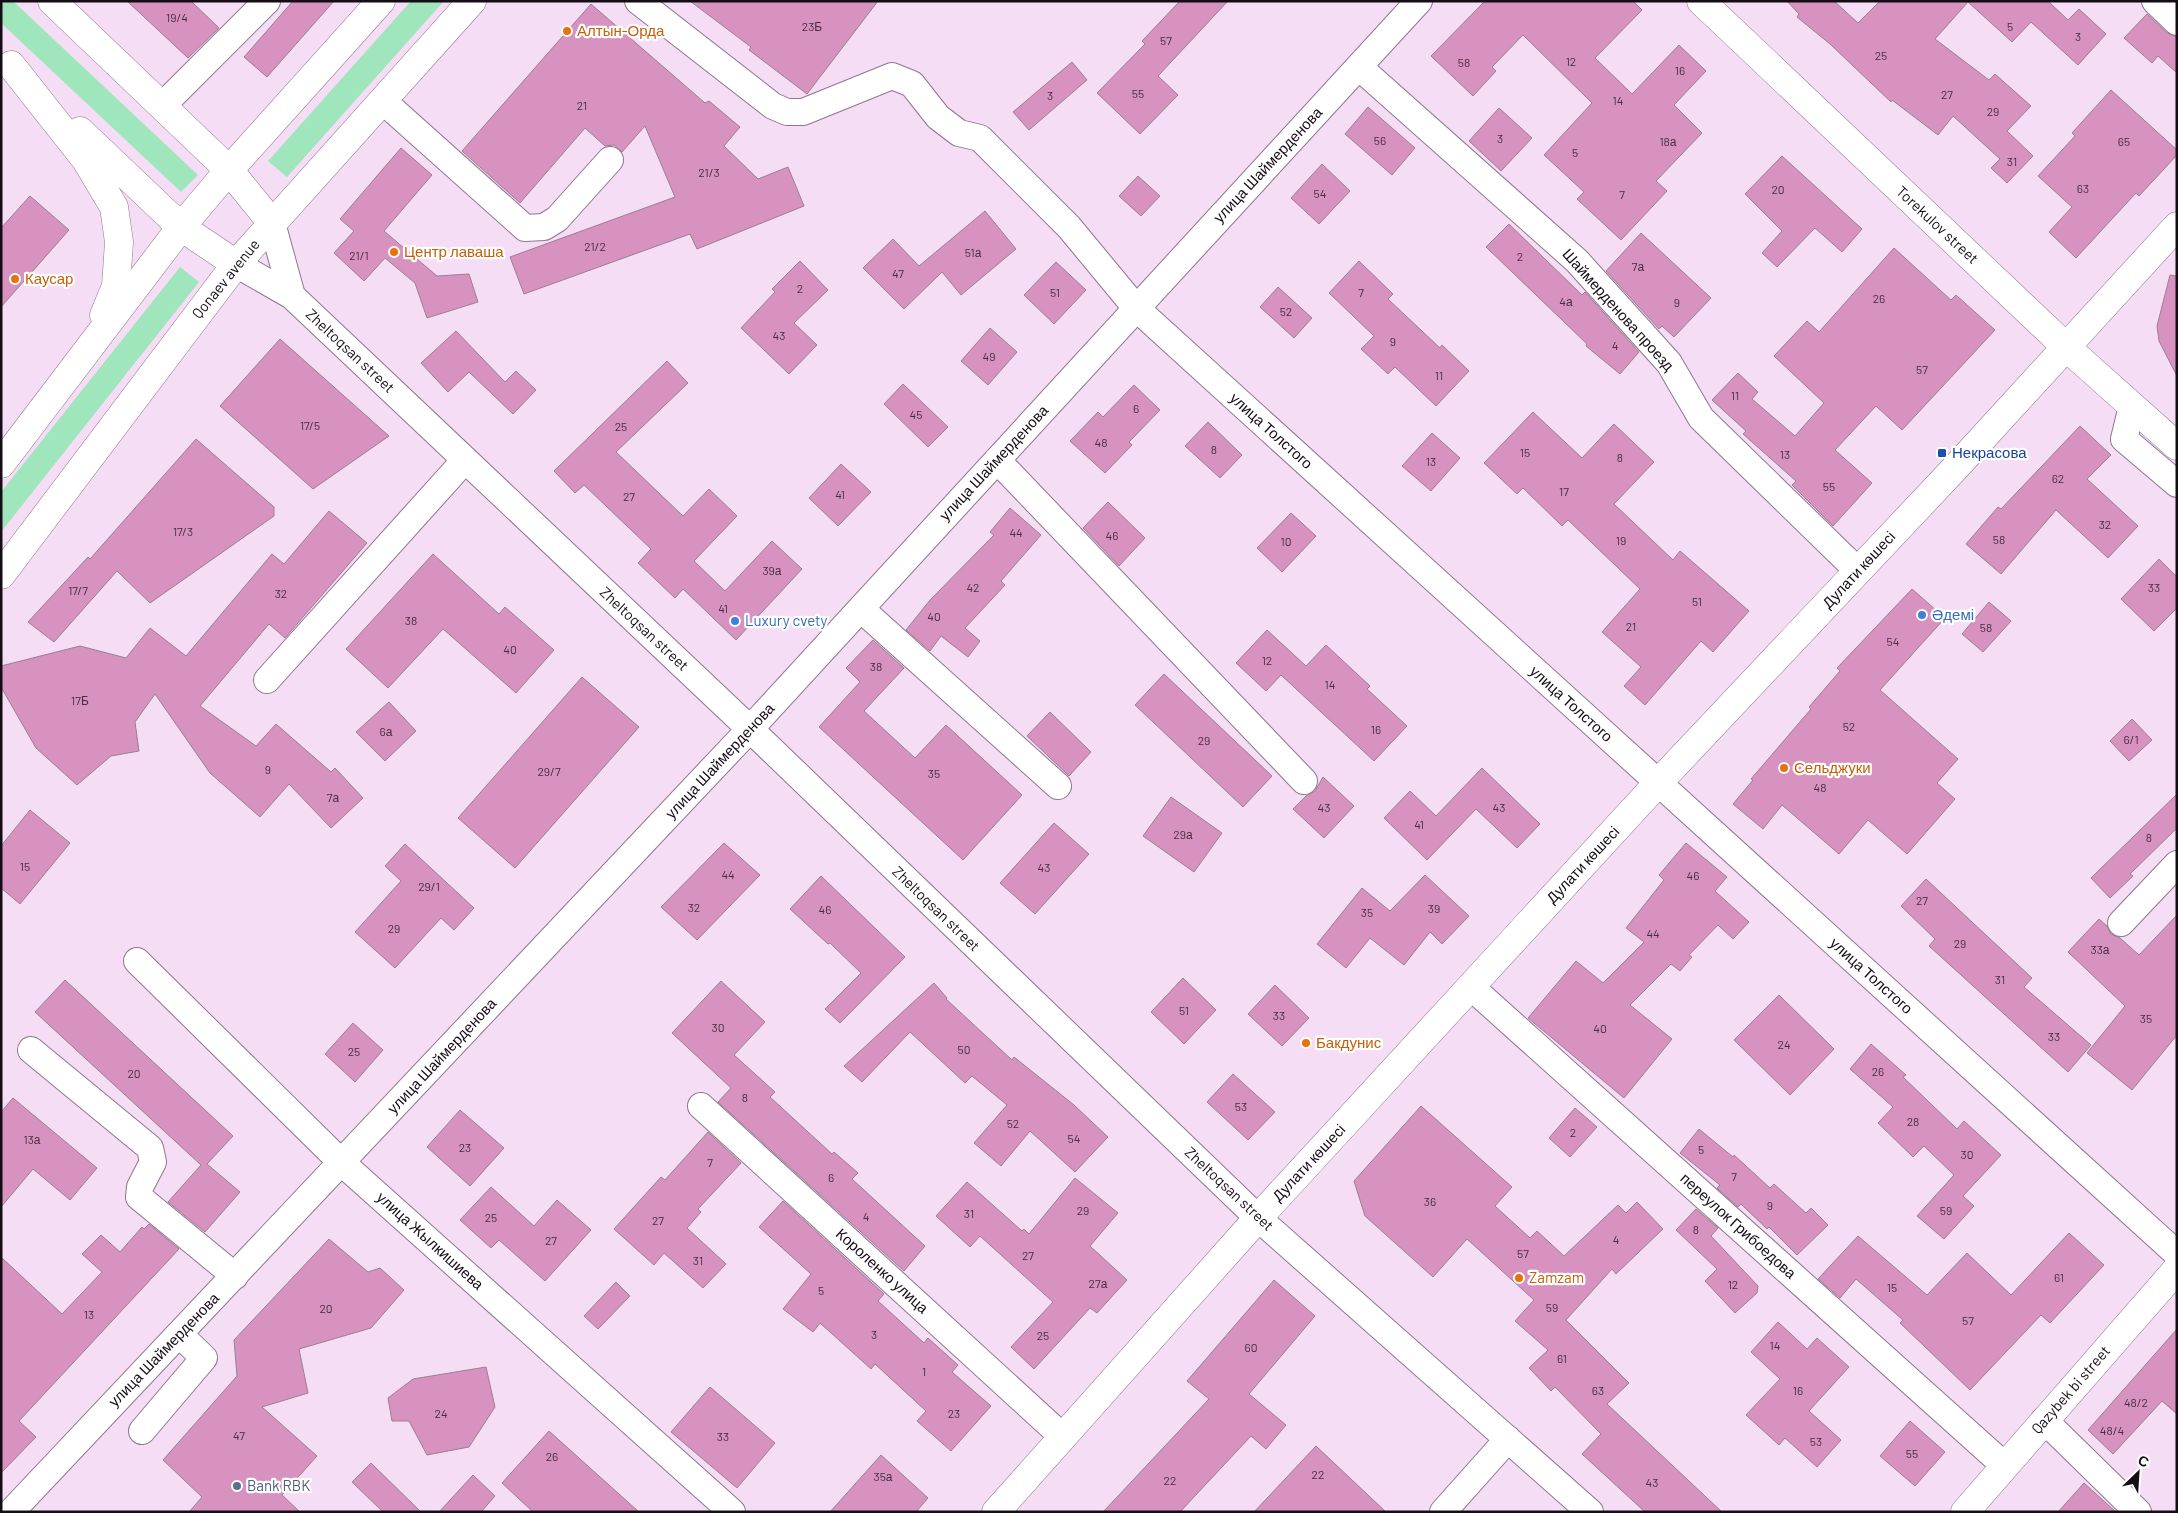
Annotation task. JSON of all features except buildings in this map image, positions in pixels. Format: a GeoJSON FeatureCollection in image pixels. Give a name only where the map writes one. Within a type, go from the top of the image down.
{"type":"FeatureCollection","features":[{"type":"Feature","properties":{"kind":"main road"},"geometry":{"type":"LineString","coordinates":[[52,1],[230,170],[272,223]]}},
{"type":"Feature","properties":{"kind":"main road"},"geometry":{"type":"LineString","coordinates":[[1,464],[180,227],[382,1]]}},
{"type":"Feature","properties":{"kind":"main road","name":"Qonaev avenue"},"geometry":{"type":"LineString","coordinates":[[1,575],[236,264],[472,1]]}},
{"type":"Feature","properties":{"kind":"main road","name":"Torekulov street"},"geometry":{"type":"LineString","coordinates":[[1700,1],[2066,346],[2177,446]]}},
{"type":"Feature","properties":{"kind":"main road"},"geometry":{"type":"LineString","coordinates":[[6,60],[180,227],[236,264]]}},
{"type":"Feature","properties":{"kind":"main road"},"geometry":{"type":"LineString","coordinates":[[6,60],[86,160],[114,207],[118,242],[116,286],[92,343]]}},
{"type":"Feature","properties":{"kind":"main road","name":"Дулати көшесі"},"geometry":{"type":"LineString","coordinates":[[996,1512],[1258,1218],[1658,783],[1858,571],[2177,226]]}},
{"type":"Feature","properties":{"kind":"main road","name":"Qazybek bi street"},"geometry":{"type":"LineString","coordinates":[[1965,1512],[2177,1269]]}},
{"type":"Feature","properties":{"kind":"street"},"geometry":{"type":"LineString","coordinates":[[162,106],[267,1]]}},
{"type":"Feature","properties":{"kind":"street","name":"улица Толстого"},"geometry":{"type":"LineString","coordinates":[[638,1],[773,106],[788,112],[803,112],[892,76],[912,84],[938,117],[959,133],[980,138],[1069,228],[1136,308],[2177,1254]]}},
{"type":"Feature","properties":{"kind":"street","name":"улица Шаймерденова"},"geometry":{"type":"LineString","coordinates":[[11,1512],[750,729],[1419,1]]}},
{"type":"Feature","properties":{"kind":"street"},"geometry":{"type":"LineString","coordinates":[[2155,1],[2177,22]]}},
{"type":"Feature","properties":{"kind":"street","name":"Шаймерденова проезд"},"geometry":{"type":"LineString","coordinates":[[1359,67],[1576,261],[1669,363],[1701,418],[1858,571]]}},
{"type":"Feature","properties":{"kind":"street"},"geometry":{"type":"LineString","coordinates":[[382,101],[525,228],[544,226],[557,220],[610,160]]}},
{"type":"Feature","properties":{"kind":"street"},"geometry":{"type":"LineString","coordinates":[[272,223],[292,296]]}},
{"type":"Feature","properties":{"kind":"street","name":"Zheltoqsan street"},"geometry":{"type":"LineString","coordinates":[[236,264],[292,296],[750,729],[1258,1218],[1590,1512]]}},
{"type":"Feature","properties":{"kind":"street"},"geometry":{"type":"LineString","coordinates":[[2132,406],[2124,439],[2177,484]]}},
{"type":"Feature","properties":{"kind":"street"},"geometry":{"type":"LineString","coordinates":[[267,680],[465,460]]}},
{"type":"Feature","properties":{"kind":"street"},"geometry":{"type":"LineString","coordinates":[[997,460],[1304,782]]}},
{"type":"Feature","properties":{"kind":"street"},"geometry":{"type":"LineString","coordinates":[[861,608],[1058,786]]}},
{"type":"Feature","properties":{"kind":"street"},"geometry":{"type":"LineString","coordinates":[[2121,923],[2177,864]]}},
{"type":"Feature","properties":{"kind":"street","name":"улица Жылкишиева"},"geometry":{"type":"LineString","coordinates":[[137,961],[342,1163],[732,1512]]}},
{"type":"Feature","properties":{"kind":"street","name":"переулок Грибоедова"},"geometry":{"type":"LineString","coordinates":[[1471,987],[2005,1466]]}},
{"type":"Feature","properties":{"kind":"street"},"geometry":{"type":"LineString","coordinates":[[31,1050],[150,1148],[153,1162],[140,1187],[139,1197],[235,1276]]}},
{"type":"Feature","properties":{"kind":"street","name":"Короленко улица"},"geometry":{"type":"LineString","coordinates":[[701,1106],[1063,1437]]}},
{"type":"Feature","properties":{"kind":"street"},"geometry":{"type":"LineString","coordinates":[[142,1431],[204,1358],[179,1334]]}},
{"type":"Feature","properties":{"kind":"street"},"geometry":{"type":"LineString","coordinates":[[2044,1420],[2138,1512]]}},
{"type":"Feature","properties":{"kind":"street"},"geometry":{"type":"LineString","coordinates":[[1443,1512],[1508,1439]]}},
{"type":"Feature","properties":{"kind":"green space"},"geometry":{"type":"Polygon","coordinates":[[[1,1],[13,1],[198,175],[181,192],[1,23],[1,1]]]}},
{"type":"Feature","properties":{"kind":"green space"},"geometry":{"type":"Polygon","coordinates":[[[411,1],[444,1],[287,177],[268,161],[411,1]]]}},
{"type":"Feature","properties":{"kind":"green space"},"geometry":{"type":"Polygon","coordinates":[[[180,267],[199,282],[1,532],[1,492],[180,267]]]}},
{"type":"Feature","properties":{"kind":"place","name":"Алтын-Орда"},"geometry":{"type":"Point","coordinates":[567,31]}},
{"type":"Feature","properties":{"kind":"place","name":"Центр лаваша"},"geometry":{"type":"Point","coordinates":[394,252]}},
{"type":"Feature","properties":{"kind":"place","name":"Каусар"},"geometry":{"type":"Point","coordinates":[15,279]}},
{"type":"Feature","properties":{"kind":"place","name":"Некрасова"},"geometry":{"type":"Point","coordinates":[1942,453]}},
{"type":"Feature","properties":{"kind":"place","name":"Әдемі"},"geometry":{"type":"Point","coordinates":[1922,615]}},
{"type":"Feature","properties":{"kind":"place","name":"Luxury cvety"},"geometry":{"type":"Point","coordinates":[735,621]}},
{"type":"Feature","properties":{"kind":"place","name":"Сельджуки"},"geometry":{"type":"Point","coordinates":[1784,768]}},
{"type":"Feature","properties":{"kind":"place","name":"Бакдунис"},"geometry":{"type":"Point","coordinates":[1306,1043]}},
{"type":"Feature","properties":{"kind":"place","name":"Zamzam"},"geometry":{"type":"Point","coordinates":[1519,1278]}},
{"type":"Feature","properties":{"kind":"place","name":"Bank RBK"},"geometry":{"type":"Point","coordinates":[237,1486]}}]}
